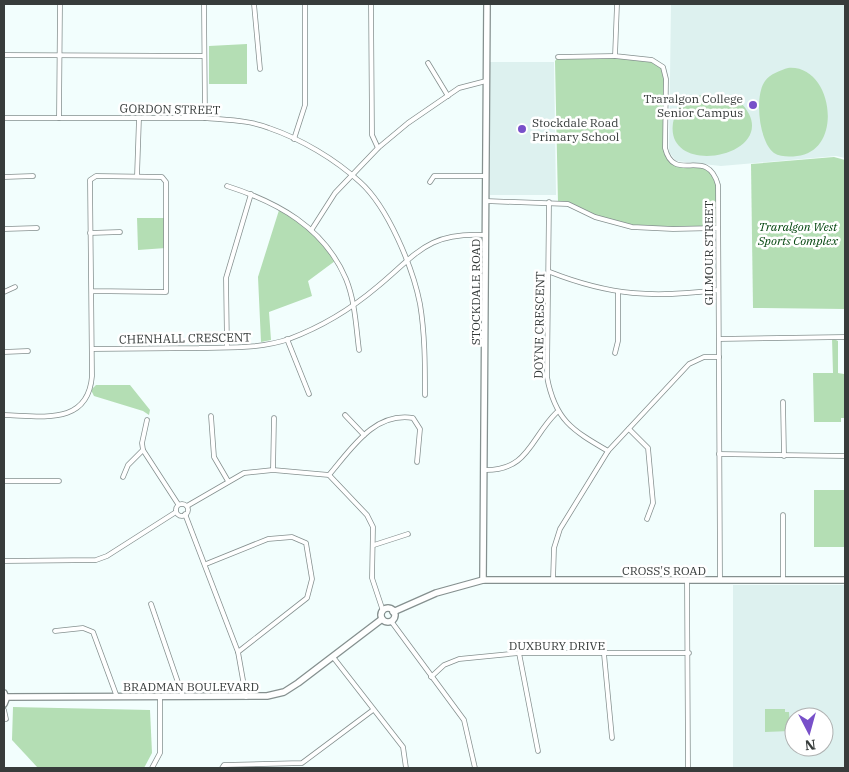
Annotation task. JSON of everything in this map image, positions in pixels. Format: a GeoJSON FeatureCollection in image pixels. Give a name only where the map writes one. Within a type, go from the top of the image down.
{"type":"FeatureCollection","features":[{"type":"Feature","properties":{"kind":"street"},"geometry":{"type":"LineString","coordinates":[[59,118],[60,4]]}},
{"type":"Feature","properties":{"kind":"street"},"geometry":{"type":"LineString","coordinates":[[204,4],[205,118]]}},
{"type":"Feature","properties":{"kind":"street"},"geometry":{"type":"LineString","coordinates":[[254,4],[260,69]]}},
{"type":"Feature","properties":{"kind":"street"},"geometry":{"type":"LineString","coordinates":[[294,139],[305,105],[305,4]]}},
{"type":"Feature","properties":{"kind":"street"},"geometry":{"type":"LineString","coordinates":[[371,4],[372,135],[378,148]]}},
{"type":"Feature","properties":{"kind":"street","name":"STOCKDALE ROAD"},"geometry":{"type":"LineString","coordinates":[[483,580],[487,4]]}},
{"type":"Feature","properties":{"kind":"street"},"geometry":{"type":"LineString","coordinates":[[558,57],[615,56],[617,4]]}},
{"type":"Feature","properties":{"kind":"street"},"geometry":{"type":"LineString","coordinates":[[4,55],[204,56]]}},
{"type":"Feature","properties":{"kind":"street","name":"GILMOUR STREET"},"geometry":{"type":"LineString","coordinates":[[615,56],[652,60],[663,67],[666,79],[665,148],[667,158],[674,164],[707,166],[715,173],[718,185],[720,580]]}},
{"type":"Feature","properties":{"kind":"street"},"geometry":{"type":"LineString","coordinates":[[428,63],[448,96]]}},
{"type":"Feature","properties":{"kind":"street"},"geometry":{"type":"LineString","coordinates":[[312,229],[335,193],[378,148],[408,123],[458,88],[486,81]]}},
{"type":"Feature","properties":{"kind":"street","name":"GORDON STREET"},"geometry":{"type":"LineString","coordinates":[[4,118],[205,118],[236,120],[268,127],[330,159],[361,182],[387,218],[407,259],[420,304],[425,345],[425,395]]}},
{"type":"Feature","properties":{"kind":"street"},"geometry":{"type":"LineString","coordinates":[[138,176],[139,118]]}},
{"type":"Feature","properties":{"kind":"street"},"geometry":{"type":"LineString","coordinates":[[4,177],[33,176]]}},
{"type":"Feature","properties":{"kind":"street"},"geometry":{"type":"LineString","coordinates":[[4,415],[62,415],[76,410],[86,399],[91,390],[92,349],[90,180],[96,176],[162,177],[166,182],[166,292],[92,291]]}},
{"type":"Feature","properties":{"kind":"street"},"geometry":{"type":"LineString","coordinates":[[430,182],[434,176],[486,176]]}},
{"type":"Feature","properties":{"kind":"street"},"geometry":{"type":"LineString","coordinates":[[226,186],[273,203],[312,229],[346,278],[353,304],[359,350]]}},
{"type":"Feature","properties":{"kind":"street"},"geometry":{"type":"LineString","coordinates":[[227,348],[226,278],[251,194]]}},
{"type":"Feature","properties":{"kind":"street"},"geometry":{"type":"LineString","coordinates":[[486,201],[568,204],[595,217],[632,227],[673,229],[718,228]]}},
{"type":"Feature","properties":{"kind":"street","name":"DOYNE CRESCENT"},"geometry":{"type":"LineString","coordinates":[[549,202],[550,272],[547,377],[551,399],[557,412],[574,429],[608,451]]}},
{"type":"Feature","properties":{"kind":"street"},"geometry":{"type":"LineString","coordinates":[[4,229],[37,228]]}},
{"type":"Feature","properties":{"kind":"street"},"geometry":{"type":"LineString","coordinates":[[90,233],[120,232]]}},
{"type":"Feature","properties":{"kind":"street","name":"CHENHALL CRESCENT"},"geometry":{"type":"LineString","coordinates":[[92,349],[257,347],[287,339],[335,318],[377,287],[407,259],[433,242],[465,234],[485,235]]}},
{"type":"Feature","properties":{"kind":"street"},"geometry":{"type":"LineString","coordinates":[[550,272],[618,292],[674,295],[718,290]]}},
{"type":"Feature","properties":{"kind":"street"},"geometry":{"type":"LineString","coordinates":[[4,292],[15,287]]}},
{"type":"Feature","properties":{"kind":"street"},"geometry":{"type":"LineString","coordinates":[[615,353],[618,341],[618,292]]}},
{"type":"Feature","properties":{"kind":"street"},"geometry":{"type":"LineString","coordinates":[[719,339],[845,336]]}},
{"type":"Feature","properties":{"kind":"street"},"geometry":{"type":"LineString","coordinates":[[287,339],[309,394]]}},
{"type":"Feature","properties":{"kind":"street"},"geometry":{"type":"LineString","coordinates":[[4,352],[28,351]]}},
{"type":"Feature","properties":{"kind":"street"},"geometry":{"type":"LineString","coordinates":[[553,580],[554,548],[560,529],[608,451],[689,364],[704,358],[719,357]]}},
{"type":"Feature","properties":{"kind":"street"},"geometry":{"type":"LineString","coordinates":[[783,402],[784,456]]}},
{"type":"Feature","properties":{"kind":"street"},"geometry":{"type":"LineString","coordinates":[[484,470],[498,470],[512,466],[526,455],[546,423],[557,412]]}},
{"type":"Feature","properties":{"kind":"street"},"geometry":{"type":"LineString","coordinates":[[346,415],[364,435]]}},
{"type":"Feature","properties":{"kind":"street"},"geometry":{"type":"LineString","coordinates":[[211,416],[214,457],[228,481]]}},
{"type":"Feature","properties":{"kind":"street"},"geometry":{"type":"LineString","coordinates":[[329,475],[364,435],[384,420],[399,416],[413,418],[420,429],[417,462]]}},
{"type":"Feature","properties":{"kind":"street"},"geometry":{"type":"LineString","coordinates":[[273,470],[274,418]]}},
{"type":"Feature","properties":{"kind":"street"},"geometry":{"type":"LineString","coordinates":[[147,420],[142,443],[143,450],[178,504],[187,506],[244,473],[273,470],[329,475],[367,515],[373,527],[372,578],[383,611],[382,619],[386,622],[391,621]]}},
{"type":"Feature","properties":{"kind":"street"},"geometry":{"type":"LineString","coordinates":[[629,429],[648,448],[653,502],[647,519]]}},
{"type":"Feature","properties":{"kind":"street"},"geometry":{"type":"LineString","coordinates":[[123,477],[128,465],[143,450]]}},
{"type":"Feature","properties":{"kind":"street"},"geometry":{"type":"LineString","coordinates":[[719,454],[845,456]]}},
{"type":"Feature","properties":{"kind":"street"},"geometry":{"type":"LineString","coordinates":[[4,481],[59,481]]}},
{"type":"Feature","properties":{"kind":"street"},"geometry":{"type":"LineString","coordinates":[[4,561],[96,560],[107,556],[176,512],[178,504]]}},
{"type":"Feature","properties":{"kind":"street"},"geometry":{"type":"LineString","coordinates":[[187,506],[185,514],[206,564],[238,652],[246,696]]}},
{"type":"Feature","properties":{"kind":"street"},"geometry":{"type":"LineString","coordinates":[[176,512],[181,516],[185,514]]}},
{"type":"Feature","properties":{"kind":"street"},"geometry":{"type":"LineString","coordinates":[[782,515],[782,580]]}},
{"type":"Feature","properties":{"kind":"street"},"geometry":{"type":"LineString","coordinates":[[374,545],[408,534]]}},
{"type":"Feature","properties":{"kind":"street"},"geometry":{"type":"LineString","coordinates":[[206,564],[268,539],[292,537],[306,543],[312,579],[307,598],[238,652]]}},
{"type":"Feature","properties":{"kind":"street"},"geometry":{"type":"LineString","coordinates":[[393,612],[436,593],[483,580]]}},
{"type":"Feature","properties":{"kind":"street","name":"CROSS'S ROAD"},"geometry":{"type":"LineString","coordinates":[[483,580],[845,580]]}},
{"type":"Feature","properties":{"kind":"street"},"geometry":{"type":"LineString","coordinates":[[687,580],[689,653],[688,768]]}},
{"type":"Feature","properties":{"kind":"street"},"geometry":{"type":"LineString","coordinates":[[151,604],[183,697]]}},
{"type":"Feature","properties":{"kind":"street"},"geometry":{"type":"LineString","coordinates":[[383,611],[388,609],[393,612]]}},
{"type":"Feature","properties":{"kind":"street"},"geometry":{"type":"LineString","coordinates":[[391,621],[394,617],[393,612]]}},
{"type":"Feature","properties":{"kind":"street","name":"BRADMAN BOULEVARD"},"geometry":{"type":"LineString","coordinates":[[5,695],[183,697],[246,696],[284,692],[382,619]]}},
{"type":"Feature","properties":{"kind":"street"},"geometry":{"type":"LineString","coordinates":[[391,621],[464,720],[475,768]]}},
{"type":"Feature","properties":{"kind":"street"},"geometry":{"type":"LineString","coordinates":[[55,631],[83,628],[93,632],[117,697]]}},
{"type":"Feature","properties":{"kind":"street"},"geometry":{"type":"LineString","coordinates":[[519,653],[538,751]]}},
{"type":"Feature","properties":{"kind":"street","name":"DUXBURY DRIVE"},"geometry":{"type":"LineString","coordinates":[[431,677],[444,665],[459,659],[519,653],[689,653]]}},
{"type":"Feature","properties":{"kind":"street"},"geometry":{"type":"LineString","coordinates":[[604,654],[612,738]]}},
{"type":"Feature","properties":{"kind":"street"},"geometry":{"type":"LineString","coordinates":[[333,657],[402,747],[406,768]]}},
{"type":"Feature","properties":{"kind":"street"},"geometry":{"type":"LineString","coordinates":[[4,704],[5,695]]}},
{"type":"Feature","properties":{"kind":"street"},"geometry":{"type":"LineString","coordinates":[[152,768],[160,753],[160,697]]}},
{"type":"Feature","properties":{"kind":"street"},"geometry":{"type":"LineString","coordinates":[[4,710],[6,719]]}},
{"type":"Feature","properties":{"kind":"street"},"geometry":{"type":"LineString","coordinates":[[222,768],[224,765],[302,764],[373,710]]}},
{"type":"Feature","properties":{"kind":"street"},"geometry":{"type":"LineString","coordinates":[[285,768],[289,764]]}},
{"type":"Feature","properties":{"kind":"shaded area","name":"Traralgon College Senior Campus"},"geometry":{"type":"Polygon","coordinates":[[[671,4],[845,4],[845,158],[836,156],[721,166],[676,161],[669,152],[671,4]]]}},
{"type":"Feature","properties":{"kind":"shaded area","name":"Stockdale Road Primary School"},"geometry":{"type":"Polygon","coordinates":[[[490,62],[554,62],[556,195],[490,195],[490,62]]]}},
{"type":"Feature","properties":{"kind":"shaded area"},"geometry":{"type":"Polygon","coordinates":[[[733,585],[845,585],[845,768],[733,768],[733,585]]]}},
{"type":"Feature","properties":{"kind":"green space"},"geometry":{"type":"Polygon","coordinates":[[[247,44],[247,84],[209,84],[209,46],[247,44]]]}},
{"type":"Feature","properties":{"kind":"green space"},"geometry":{"type":"Polygon","coordinates":[[[558,57],[627,57],[653,62],[663,67],[666,79],[665,148],[674,164],[707,166],[718,185],[718,228],[632,227],[595,217],[568,204],[558,203],[555,61],[558,57]]]}},
{"type":"Feature","properties":{"kind":"green space"},"geometry":{"type":"Polygon","coordinates":[[[788,68],[803,70],[815,79],[823,93],[827,109],[827,125],[822,140],[812,151],[791,157],[776,154],[769,147],[762,129],[759,107],[765,81],[773,74],[788,68]]]}},
{"type":"Feature","properties":{"kind":"green space"},"geometry":{"type":"Polygon","coordinates":[[[703,95],[730,98],[741,103],[749,114],[752,129],[745,142],[733,150],[716,155],[699,155],[685,151],[675,140],[673,123],[676,110],[681,101],[683,98],[703,95]]]}},
{"type":"Feature","properties":{"kind":"green space","name":"Traralgon West Sports Complex"},"geometry":{"type":"Polygon","coordinates":[[[834,157],[845,160],[845,309],[753,308],[751,164],[834,157]]]}},
{"type":"Feature","properties":{"kind":"green space"},"geometry":{"type":"Polygon","coordinates":[[[280,207],[312,229],[335,261],[308,281],[312,296],[269,312],[271,340],[261,342],[258,277],[280,207]]]}},
{"type":"Feature","properties":{"kind":"green space"},"geometry":{"type":"Polygon","coordinates":[[[137,218],[166,218],[166,248],[138,250],[137,218]]]}},
{"type":"Feature","properties":{"kind":"green space"},"geometry":{"type":"Polygon","coordinates":[[[832,338],[838,341],[838,373],[844,374],[845,418],[841,418],[841,422],[814,422],[813,373],[833,373],[832,338]]]}},
{"type":"Feature","properties":{"kind":"green space"},"geometry":{"type":"Polygon","coordinates":[[[96,385],[130,385],[150,410],[149,415],[143,411],[94,396],[91,390],[96,385]]]}},
{"type":"Feature","properties":{"kind":"green space"},"geometry":{"type":"Polygon","coordinates":[[[814,490],[845,490],[845,547],[814,547],[814,490]]]}},
{"type":"Feature","properties":{"kind":"green space"},"geometry":{"type":"Polygon","coordinates":[[[13,707],[150,710],[152,753],[144,768],[38,768],[12,740],[13,707]]]}},
{"type":"Feature","properties":{"kind":"green space"},"geometry":{"type":"Polygon","coordinates":[[[765,709],[784,709],[784,731],[765,732],[765,709]]]}},
{"type":"Feature","properties":{"kind":"place","name":"Traralgon College Senior Campus"},"geometry":{"type":"Point","coordinates":[753,105]}},
{"type":"Feature","properties":{"kind":"place","name":"Stockdale Road Primary School"},"geometry":{"type":"Point","coordinates":[522,129]}}]}
